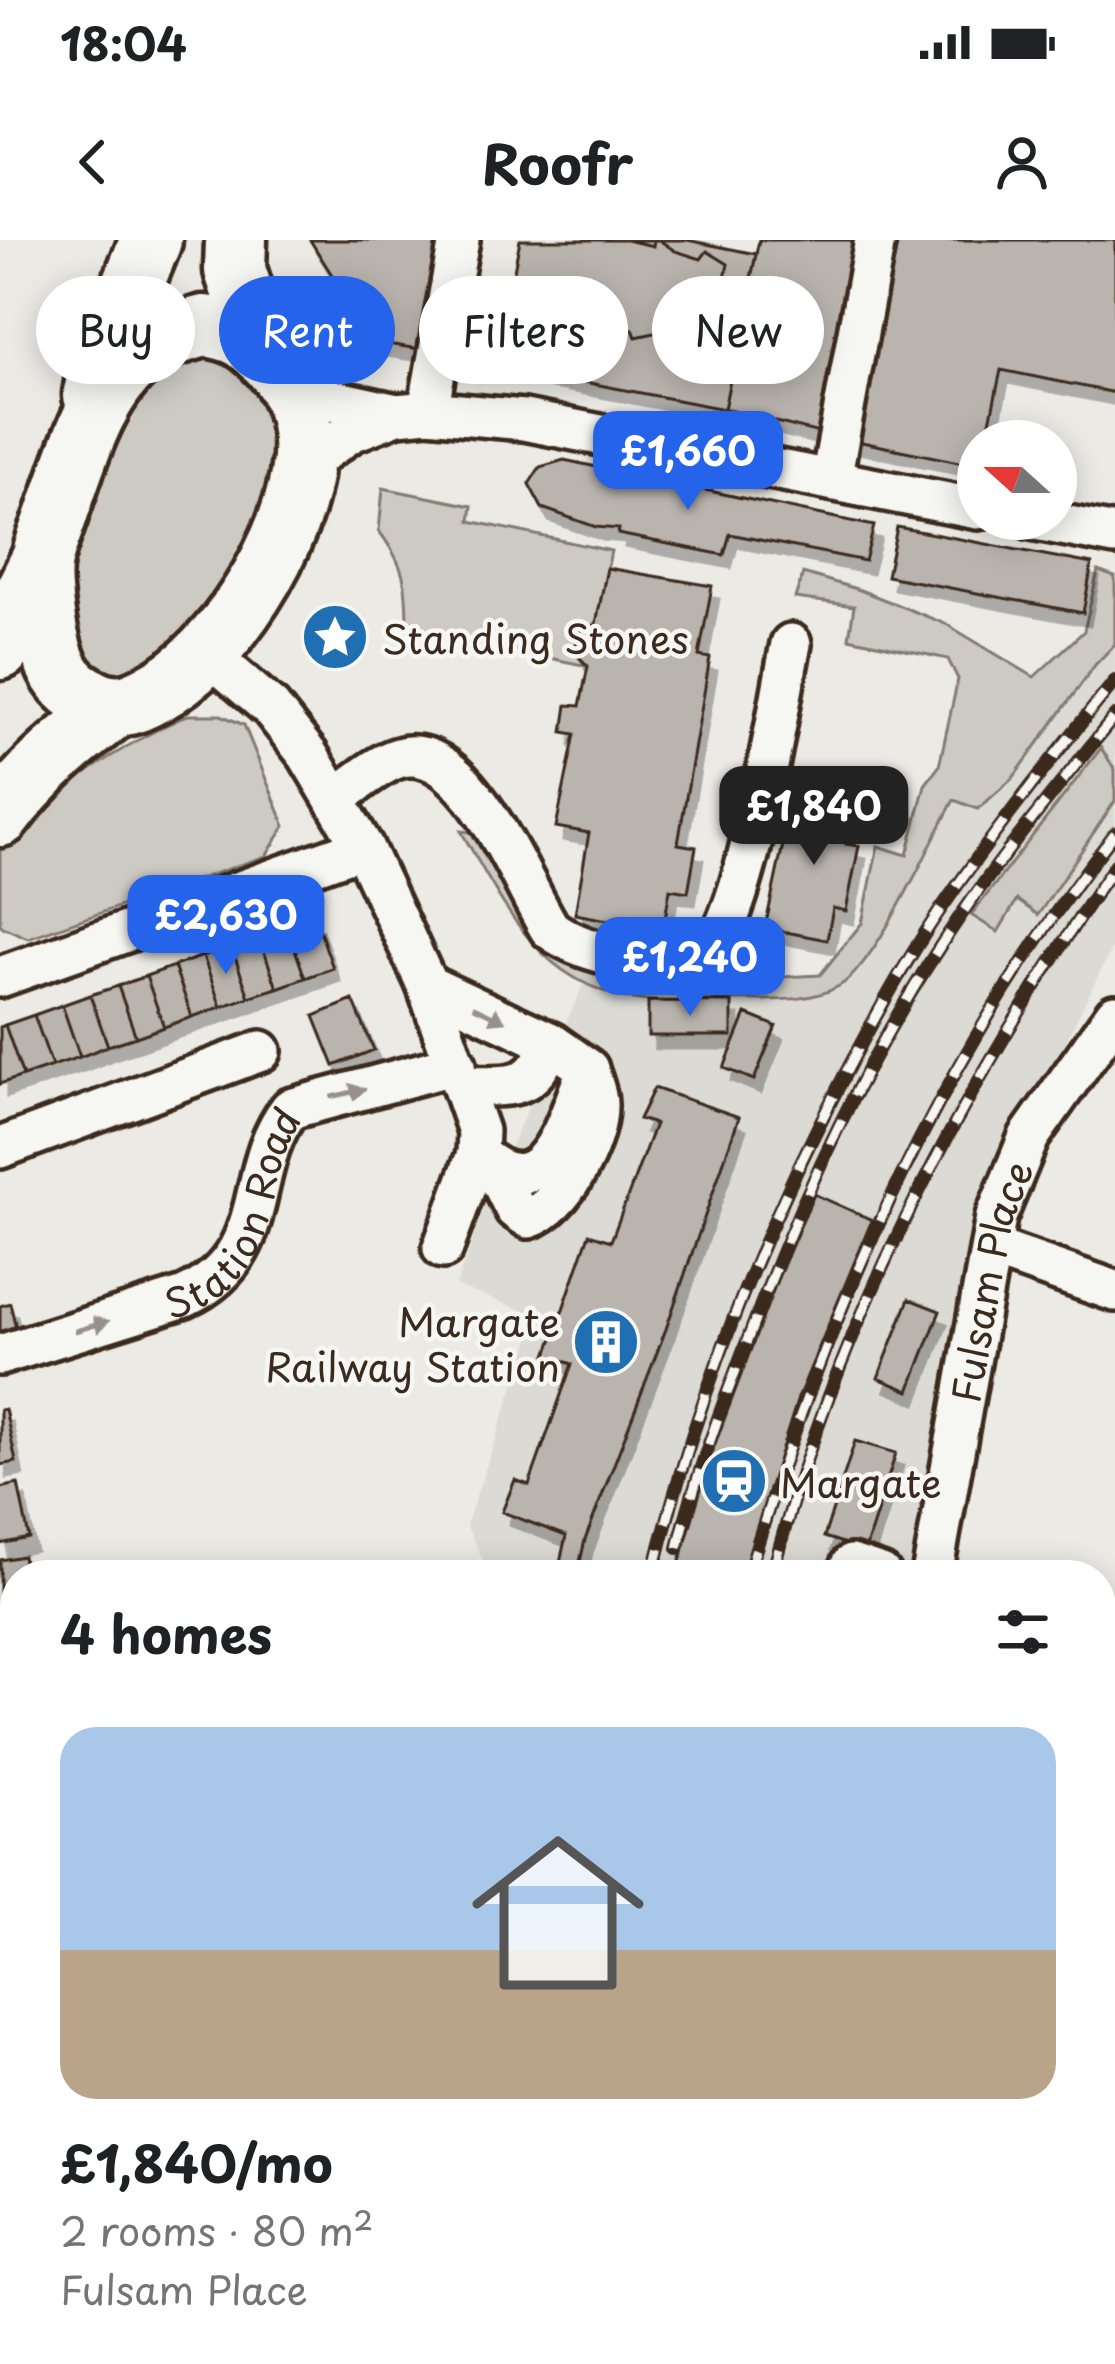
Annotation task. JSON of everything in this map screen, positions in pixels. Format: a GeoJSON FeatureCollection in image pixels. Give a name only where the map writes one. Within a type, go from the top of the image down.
{"type":"FeatureCollection","features":[{"type":"Feature","properties":{"kind":"highway"},"geometry":{"type":"LineString","coordinates":[[0,649],[41,562],[90,418],[98,370],[151,240]]}},
{"type":"Feature","properties":{"kind":"highway"},"geometry":{"type":"LineString","coordinates":[[236,240],[237,276]]}},
{"type":"Feature","properties":{"kind":"highway"},"geometry":{"type":"LineString","coordinates":[[90,418],[146,350],[172,334],[204,326],[219,328]]}},
{"type":"Feature","properties":{"kind":"highway"},"geometry":{"type":"LineString","coordinates":[[6,800],[67,743],[114,708],[145,699],[207,653],[264,574],[280,539],[301,467],[303,441],[282,384]]}},
{"type":"Feature","properties":{"kind":"highway"},"geometry":{"type":"LineString","coordinates":[[41,562],[56,666],[85,697],[114,708]]}},
{"type":"Feature","properties":{"kind":"street"},"geometry":{"type":"LineString","coordinates":[[412,412],[459,240]]}},
{"type":"Feature","properties":{"kind":"street"},"geometry":{"type":"LineString","coordinates":[[831,480],[875,240]]}},
{"type":"Feature","properties":{"kind":"street"},"geometry":{"type":"LineString","coordinates":[[318,384],[412,412],[524,420],[957,504]]}},
{"type":"Feature","properties":{"kind":"street"},"geometry":{"type":"LineString","coordinates":[[301,467],[351,432],[412,412]]}},
{"type":"Feature","properties":{"kind":"street"},"geometry":{"type":"LineString","coordinates":[[1077,528],[1115,535]]}},
{"type":"Feature","properties":{"kind":"street"},"geometry":{"type":"LineString","coordinates":[[334,798],[398,758],[433,762],[466,784],[550,928],[567,941],[594,951],[640,963],[679,966],[708,952],[727,928],[742,884],[791,644]]}},
{"type":"Feature","properties":{"kind":"street"},"geometry":{"type":"LineString","coordinates":[[207,653],[271,708],[308,755],[363,847],[428,985],[487,1162],[443,1248]]}},
{"type":"Feature","properties":{"kind":"street"},"geometry":{"type":"LineString","coordinates":[[0,977],[363,847]]}},
{"type":"Feature","properties":{"kind":"street"},"geometry":{"type":"LineString","coordinates":[[428,985],[551,1043],[588,1069],[554,1152],[542,1167],[513,1173],[487,1162]]}},
{"type":"Feature","properties":{"kind":"street","name":"Fulsam Place"},"geometry":{"type":"LineString","coordinates":[[937,1560],[996,1217],[1029,1137],[1115,1015]]}},
{"type":"Feature","properties":{"kind":"street"},"geometry":{"type":"LineString","coordinates":[[459,1075],[518,1083],[541,1070],[551,1043]]}},
{"type":"Feature","properties":{"kind":"street"},"geometry":{"type":"LineString","coordinates":[[0,1148],[261,1051]]}},
{"type":"Feature","properties":{"kind":"street","name":"Station Road"},"geometry":{"type":"LineString","coordinates":[[0,1355],[208,1286],[228,1265],[251,1227],[278,1124],[290,1109],[459,1075]]}},
{"type":"Feature","properties":{"kind":"street"},"geometry":{"type":"LineString","coordinates":[[992,1248],[1115,1291]]}},
{"type":"Feature","properties":{"kind":"shaded area"},"geometry":{"type":"Polygon","coordinates":[[[195,354],[219,357],[219,384],[252,384],[269,408],[275,428],[275,450],[258,512],[208,610],[174,650],[153,662],[110,672],[81,657],[67,579],[109,446],[147,384],[195,384],[195,354]]]}},
{"type":"Feature","properties":{"kind":"shaded area"},"geometry":{"type":"Polygon","coordinates":[[[383,488],[472,506],[470,521],[611,551],[596,624],[581,631],[577,641],[576,650],[588,666],[407,629],[403,577],[379,531],[383,488]]]}},
{"type":"Feature","properties":{"kind":"shaded area"},"geometry":{"type":"Polygon","coordinates":[[[1098,571],[1115,577],[1115,644],[1013,778],[978,809],[954,800],[869,954],[854,974],[827,992],[786,999],[658,1002],[612,994],[581,981],[555,964],[513,918],[461,831],[482,833],[607,971],[673,985],[725,967],[782,977],[820,975],[862,923],[878,846],[907,855],[925,785],[939,766],[958,679],[948,659],[849,638],[854,606],[795,598],[803,573],[946,624],[1034,677],[1084,631],[1098,571]]]}},
{"type":"Feature","properties":{"kind":"shaded area"},"geometry":{"type":"Polygon","coordinates":[[[1115,617],[1115,942],[992,1190],[910,1560],[483,1560],[466,1525],[538,1316],[456,1286],[488,1197],[583,985],[648,1001],[841,986],[954,799],[1115,617]]]}},
{"type":"Feature","properties":{"kind":"shaded area"},"geometry":{"type":"Polygon","coordinates":[[[188,715],[221,715],[244,725],[285,826],[266,856],[28,938],[3,927],[0,838],[113,755],[188,715]]]}},
{"type":"Feature","properties":{"kind":"shaded area"},"geometry":{"type":"Polygon","coordinates":[[[1101,748],[1115,770],[1115,801],[1038,915],[1017,900],[998,932],[971,915],[1101,748]]]}},
{"type":"Feature","properties":{"kind":"building"},"geometry":{"type":"Polygon","coordinates":[[[310,240],[441,240],[433,276],[419,276],[419,349],[395,345],[395,276],[333,276],[310,240]]]}},
{"type":"Feature","properties":{"kind":"building"},"geometry":{"type":"Polygon","coordinates":[[[520,240],[626,240],[653,246],[659,240],[701,259],[707,251],[728,264],[725,276],[652,276],[652,334],[636,337],[628,328],[628,276],[513,276],[520,240]]]}},
{"type":"Feature","properties":{"kind":"building"},"geometry":{"type":"Polygon","coordinates":[[[520,240],[687,240],[756,254],[751,276],[652,276],[652,384],[729,384],[724,409],[594,384],[628,384],[628,276],[513,276],[520,240]]]}},
{"type":"Feature","properties":{"kind":"building"},"geometry":{"type":"Polygon","coordinates":[[[759,240],[863,240],[823,434],[724,409],[729,384],[824,384],[824,276],[752,276],[759,240]]]}},
{"type":"Feature","properties":{"kind":"building"},"geometry":{"type":"Polygon","coordinates":[[[863,240],[1115,240],[1115,393],[1001,370],[990,420],[957,420],[957,462],[823,434],[863,240]]]}},
{"type":"Feature","properties":{"kind":"building"},"geometry":{"type":"Polygon","coordinates":[[[564,460],[874,526],[865,561],[730,534],[724,555],[596,527],[542,508],[529,484],[540,467],[564,460]]]}},
{"type":"Feature","properties":{"kind":"building"},"geometry":{"type":"Polygon","coordinates":[[[897,527],[1092,564],[1083,613],[887,576],[897,527]]]}},
{"type":"Feature","properties":{"kind":"building"},"geometry":{"type":"Polygon","coordinates":[[[607,568],[712,586],[699,656],[710,658],[678,844],[696,847],[688,892],[670,889],[663,930],[575,914],[589,833],[556,827],[575,734],[563,732],[567,705],[580,706],[588,666],[575,645],[581,631],[596,624],[607,568]]]}},
{"type":"Feature","properties":{"kind":"building"},"geometry":{"type":"Polygon","coordinates":[[[828,792],[855,798],[846,844],[859,846],[846,911],[833,908],[827,940],[765,928],[793,798],[825,804],[828,792]]]}},
{"type":"Feature","properties":{"kind":"building"},"geometry":{"type":"Polygon","coordinates":[[[315,917],[333,968],[305,978],[287,926],[315,917]]]}},
{"type":"Feature","properties":{"kind":"building"},"geometry":{"type":"Polygon","coordinates":[[[287,926],[305,978],[277,988],[259,937],[287,926]]]}},
{"type":"Feature","properties":{"kind":"building"},"geometry":{"type":"Polygon","coordinates":[[[259,937],[277,988],[249,997],[231,946],[259,937]]]}},
{"type":"Feature","properties":{"kind":"building"},"geometry":{"type":"Polygon","coordinates":[[[231,946],[249,997],[221,1007],[203,956],[231,946]]]}},
{"type":"Feature","properties":{"kind":"building"},"geometry":{"type":"Polygon","coordinates":[[[203,956],[221,1007],[192,1017],[174,966],[203,956]]]}},
{"type":"Feature","properties":{"kind":"building"},"geometry":{"type":"Polygon","coordinates":[[[174,966],[192,1017],[164,1027],[146,976],[174,966]]]}},
{"type":"Feature","properties":{"kind":"building"},"geometry":{"type":"Polygon","coordinates":[[[146,976],[164,1027],[136,1037],[118,986],[146,976]]]}},
{"type":"Feature","properties":{"kind":"building"},"geometry":{"type":"Polygon","coordinates":[[[118,986],[136,1037],[108,1046],[90,995],[118,986]]]}},
{"type":"Feature","properties":{"kind":"building"},"geometry":{"type":"Polygon","coordinates":[[[90,995],[108,1046],[80,1057],[62,1005],[90,995]]]}},
{"type":"Feature","properties":{"kind":"building"},"geometry":{"type":"Polygon","coordinates":[[[353,1000],[374,1050],[334,1066],[314,1016],[353,1000]]]}},
{"type":"Feature","properties":{"kind":"building"},"geometry":{"type":"Polygon","coordinates":[[[648,1001],[732,1002],[732,1036],[648,1036],[648,1001]]]}},
{"type":"Feature","properties":{"kind":"building"},"geometry":{"type":"Polygon","coordinates":[[[62,1005],[80,1057],[52,1066],[34,1015],[62,1005]]]}},
{"type":"Feature","properties":{"kind":"building"},"geometry":{"type":"Polygon","coordinates":[[[746,1014],[776,1026],[754,1080],[724,1068],[746,1014]]]}},
{"type":"Feature","properties":{"kind":"building"},"geometry":{"type":"Polygon","coordinates":[[[34,1015],[52,1066],[23,1076],[5,1025],[34,1015]]]}},
{"type":"Feature","properties":{"kind":"building"},"geometry":{"type":"Polygon","coordinates":[[[5,1025],[23,1076],[0,1084],[0,1027],[5,1025]]]}},
{"type":"Feature","properties":{"kind":"building","name":"Margate Railway Station"},"geometry":{"type":"Polygon","coordinates":[[[654,1088],[739,1117],[580,1560],[560,1560],[566,1536],[502,1512],[515,1480],[529,1485],[572,1364],[547,1355],[589,1234],[611,1241],[655,1124],[639,1119],[654,1088]]]}},
{"type":"Feature","properties":{"kind":"building"},"geometry":{"type":"Polygon","coordinates":[[[814,1194],[872,1220],[798,1398],[747,1560],[680,1560],[711,1454],[814,1194]]]}},
{"type":"Feature","properties":{"kind":"building"},"geometry":{"type":"Polygon","coordinates":[[[909,1299],[940,1311],[909,1391],[878,1378],[909,1299]]]}},
{"type":"Feature","properties":{"kind":"building"},"geometry":{"type":"Polygon","coordinates":[[[10,1303],[17,1332],[0,1337],[0,1306],[10,1303]]]}},
{"type":"Feature","properties":{"kind":"building"},"geometry":{"type":"Polygon","coordinates":[[[5,1409],[16,1462],[0,1465],[0,1410],[5,1409]]]}},
{"type":"Feature","properties":{"kind":"building"},"geometry":{"type":"Polygon","coordinates":[[[855,1441],[896,1453],[865,1550],[824,1537],[855,1441]]]}},
{"type":"Feature","properties":{"kind":"building"},"geometry":{"type":"Polygon","coordinates":[[[18,1484],[29,1538],[0,1544],[0,1488],[18,1484]]]}},
{"type":"Feature","properties":{"kind":"railway"},"geometry":{"type":"LineString","coordinates":[[657,1560],[732,1322],[783,1200],[842,1080],[943,906],[1115,681]]}},
{"type":"Feature","properties":{"kind":"railway"},"geometry":{"type":"LineString","coordinates":[[678,1548],[708,1448],[766,1293],[866,1073],[959,918],[1115,716]]}},
{"type":"Feature","properties":{"kind":"railway"},"geometry":{"type":"LineString","coordinates":[[753,1560],[814,1378],[896,1186],[996,1004],[1115,833]]}},
{"type":"Feature","properties":{"kind":"railway"},"geometry":{"type":"LineString","coordinates":[[776,1560],[833,1386],[912,1205],[1008,1032],[1115,865]]}},
{"type":"Feature","properties":{"kind":"place","name":"Standing Stones"},"geometry":{"type":"Point","coordinates":[335,637]}},
{"type":"Feature","properties":{"kind":"place","name":"Margate Railway Station"},"geometry":{"type":"Point","coordinates":[606,1342]}},
{"type":"Feature","properties":{"kind":"place","name":"Margate"},"geometry":{"type":"Point","coordinates":[734,1481]}}]}
